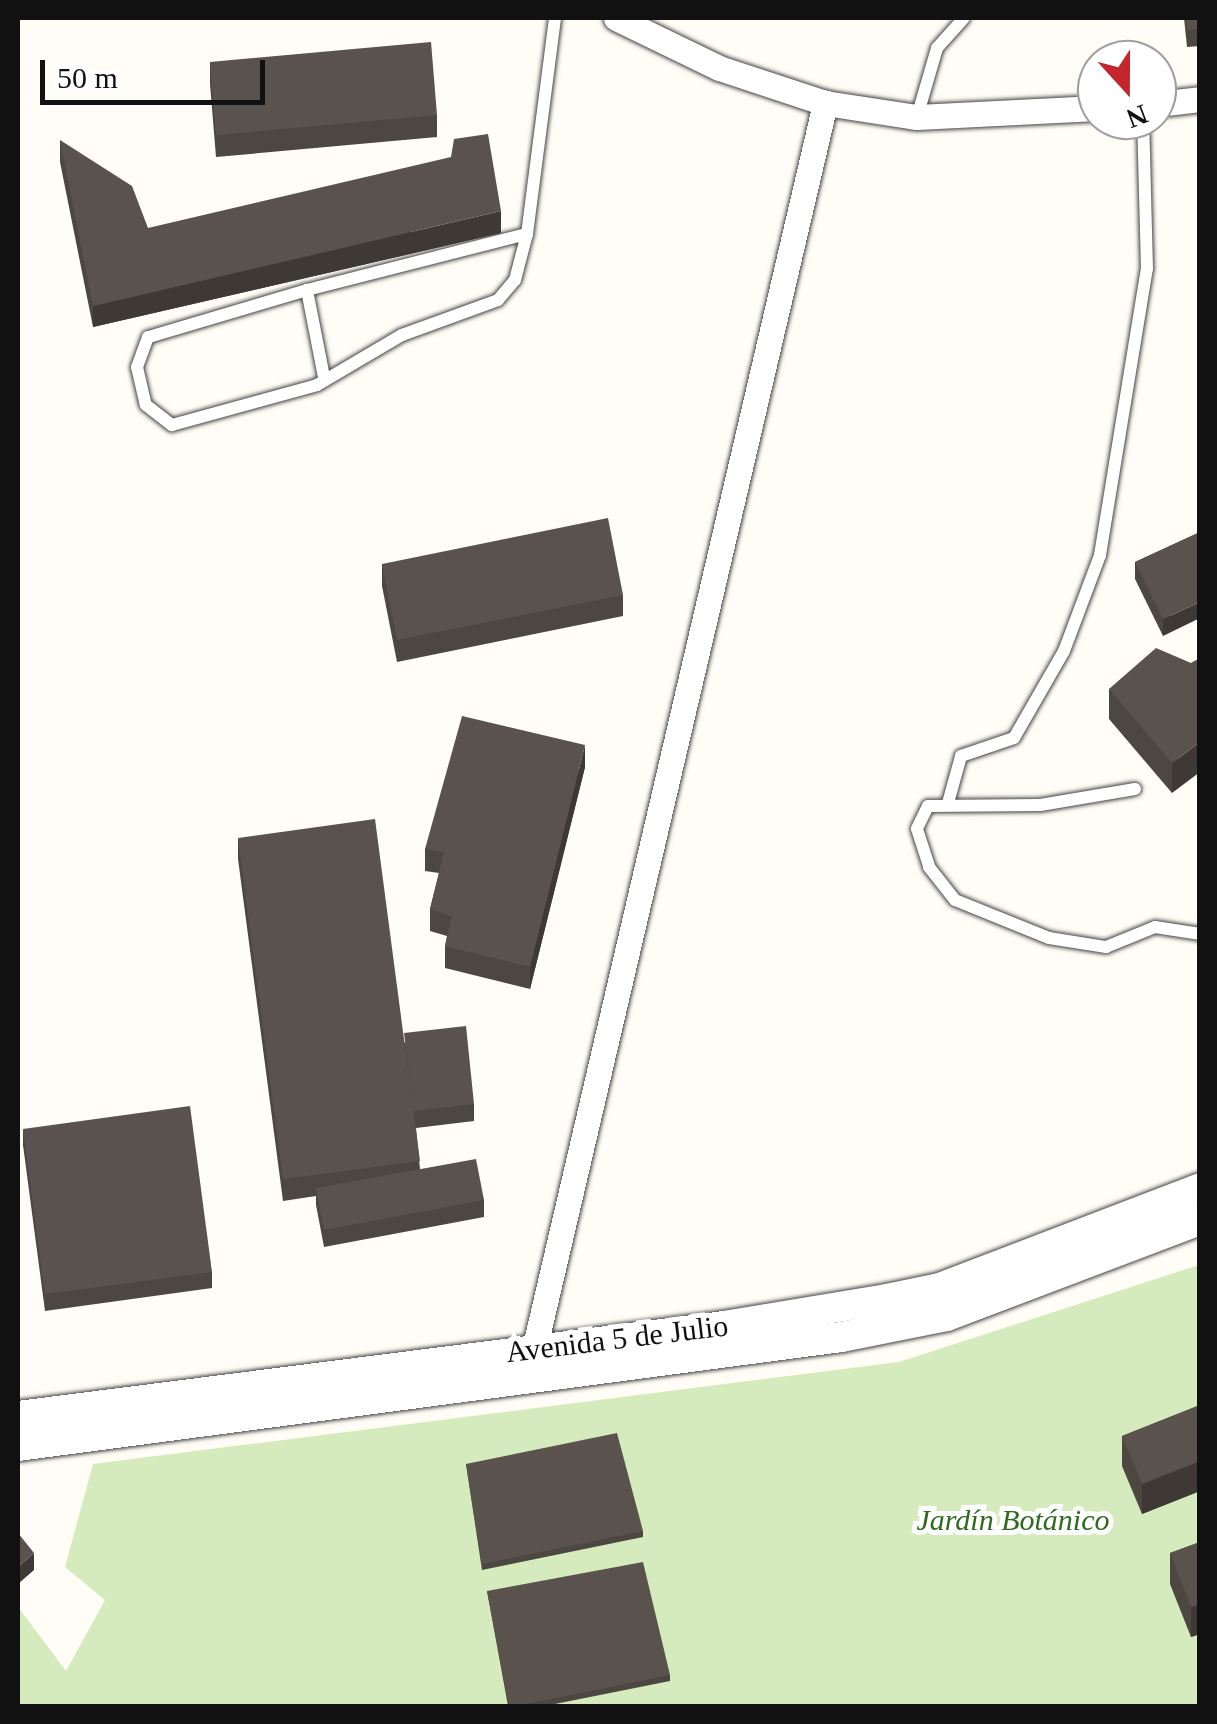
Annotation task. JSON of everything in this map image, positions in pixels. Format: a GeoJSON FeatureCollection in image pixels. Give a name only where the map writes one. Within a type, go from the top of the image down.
{"type":"FeatureCollection","features":[{"type":"Feature","properties":{"kind":"street"},"geometry":{"type":"LineString","coordinates":[[616,18],[719,68],[826,103],[917,117],[1077,109]]}},
{"type":"Feature","properties":{"kind":"street"},"geometry":{"type":"LineString","coordinates":[[534,1350],[826,103]]}},
{"type":"Feature","properties":{"kind":"street","name":"Avenida 5 de Julio"},"geometry":{"type":"LineString","coordinates":[[18,1416],[724,1326],[940,1288],[1200,1188]]}},
{"type":"Feature","properties":{"kind":"street","name":"Avenida 5 de Julio"},"geometry":{"type":"LineString","coordinates":[[18,1446],[858,1334],[947,1316],[1200,1220]]}},
{"type":"Feature","properties":{"kind":"lane"},"geometry":{"type":"LineString","coordinates":[[527,234],[307,290],[148,337],[139,348],[140,389],[146,405],[172,425],[247,410],[324,377],[402,335],[498,300],[515,280],[527,234],[556,18]]}},
{"type":"Feature","properties":{"kind":"lane"},"geometry":{"type":"LineString","coordinates":[[917,117],[937,48],[964,18]]}},
{"type":"Feature","properties":{"kind":"lane"},"geometry":{"type":"LineString","coordinates":[[948,804],[961,756],[1014,738],[1064,651],[1100,555],[1147,268],[1144,140]]}},
{"type":"Feature","properties":{"kind":"lane"},"geometry":{"type":"LineString","coordinates":[[307,290],[324,377]]}},
{"type":"Feature","properties":{"kind":"lane"},"geometry":{"type":"LineString","coordinates":[[1135,789],[1040,805],[928,806],[917,829],[929,867],[956,900],[1049,938],[1106,947],[1156,927],[1200,934]]}},
{"type":"Feature","properties":{"kind":"green space","name":"Jardín Botánico"},"geometry":{"type":"Polygon","coordinates":[[[1199,1265],[1199,1706],[18,1706],[18,1607],[66,1671],[105,1600],[65,1567],[93,1464],[899,1362],[1199,1265]]]}},
{"type":"Feature","properties":{"kind":"building"},"geometry":{"type":"Polygon","coordinates":[[[1186,18],[1200,18],[1200,29],[1187,30],[1186,18]]]}},
{"type":"Feature","properties":{"kind":"building"},"geometry":{"type":"Polygon","coordinates":[[[431,42],[437,115],[216,135],[210,62],[431,42]]]}},
{"type":"Feature","properties":{"kind":"building"},"geometry":{"type":"Polygon","coordinates":[[[488,134],[501,211],[93,306],[60,140],[132,186],[148,228],[451,157],[454,139],[488,134]]]}},
{"type":"Feature","properties":{"kind":"building"},"geometry":{"type":"Polygon","coordinates":[[[608,518],[623,595],[397,640],[382,564],[608,518]]]}},
{"type":"Feature","properties":{"kind":"building"},"geometry":{"type":"Polygon","coordinates":[[[1200,532],[1200,602],[1163,619],[1135,562],[1200,532]]]}},
{"type":"Feature","properties":{"kind":"building"},"geometry":{"type":"Polygon","coordinates":[[[1156,648],[1191,663],[1200,658],[1200,742],[1172,763],[1109,689],[1156,648]]]}},
{"type":"Feature","properties":{"kind":"building"},"geometry":{"type":"Polygon","coordinates":[[[462,716],[585,745],[530,967],[445,946],[452,916],[430,909],[444,852],[425,849],[462,716]]]}},
{"type":"Feature","properties":{"kind":"building"},"geometry":{"type":"Polygon","coordinates":[[[375,819],[420,1161],[283,1179],[238,838],[375,819]]]}},
{"type":"Feature","properties":{"kind":"building"},"geometry":{"type":"Polygon","coordinates":[[[466,1026],[474,1104],[413,1111],[404,1033],[466,1026]]]}},
{"type":"Feature","properties":{"kind":"building"},"geometry":{"type":"Polygon","coordinates":[[[190,1106],[212,1272],[45,1294],[23,1129],[190,1106]]]}},
{"type":"Feature","properties":{"kind":"building"},"geometry":{"type":"Polygon","coordinates":[[[476,1159],[484,1200],[324,1230],[316,1188],[476,1159]]]}},
{"type":"Feature","properties":{"kind":"building"},"geometry":{"type":"Polygon","coordinates":[[[1200,1405],[1200,1461],[1142,1484],[1122,1436],[1200,1405]]]}},
{"type":"Feature","properties":{"kind":"building"},"geometry":{"type":"Polygon","coordinates":[[[617,1433],[643,1531],[482,1564],[466,1464],[617,1433]]]}},
{"type":"Feature","properties":{"kind":"building"},"geometry":{"type":"Polygon","coordinates":[[[18,1533],[34,1553],[18,1567],[18,1533]]]}},
{"type":"Feature","properties":{"kind":"building"},"geometry":{"type":"Polygon","coordinates":[[[1200,1542],[1200,1604],[1191,1607],[1170,1553],[1200,1542]]]}},
{"type":"Feature","properties":{"kind":"building"},"geometry":{"type":"Polygon","coordinates":[[[643,1562],[670,1675],[509,1706],[487,1591],[643,1562]]]}}]}
